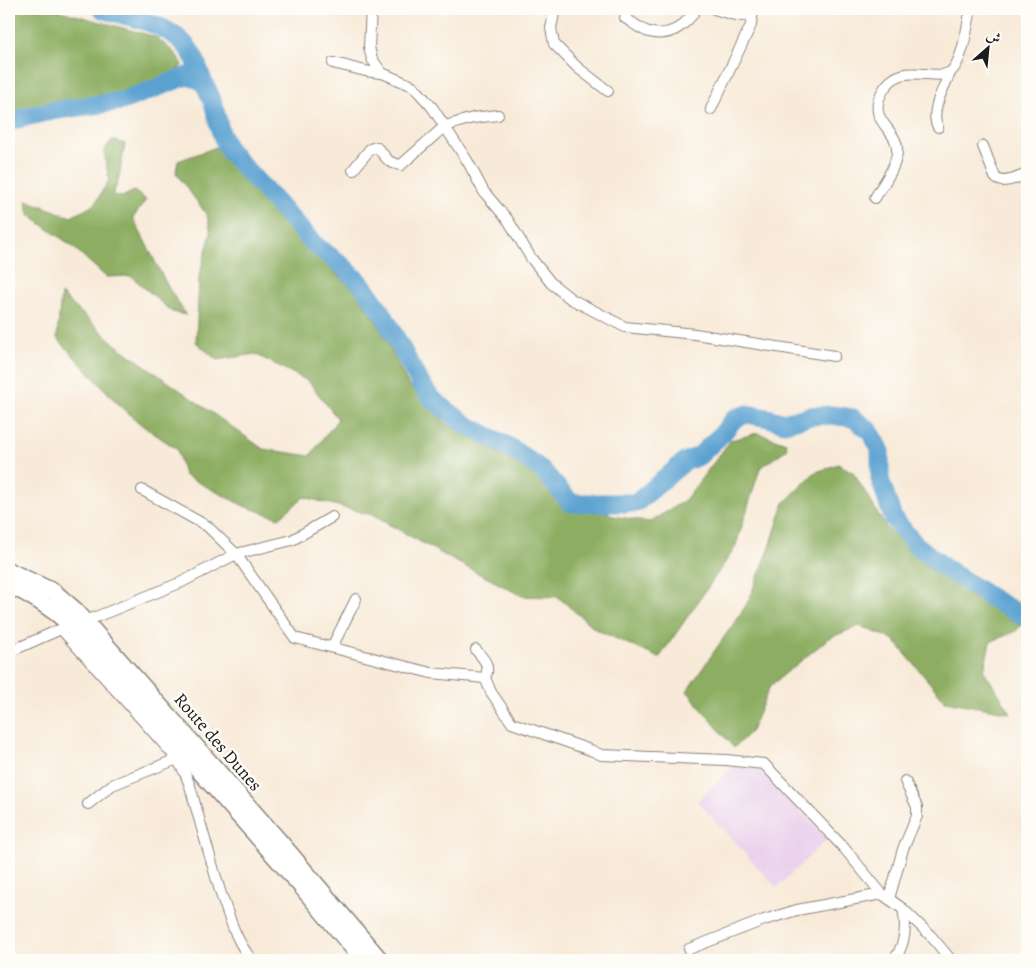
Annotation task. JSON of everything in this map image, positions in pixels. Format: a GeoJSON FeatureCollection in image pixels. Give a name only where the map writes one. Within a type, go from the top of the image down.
{"type":"FeatureCollection","features":[{"type":"Feature","properties":{"kind":"main road","name":"Route des Dunes"},"geometry":{"type":"LineString","coordinates":[[9,571],[54,592],[76,610],[280,842],[380,960]]}},
{"type":"Feature","properties":{"kind":"main road","name":"Route des Dunes"},"geometry":{"type":"LineString","coordinates":[[9,585],[25,592],[53,610],[76,631],[302,887],[363,960]]}},
{"type":"Feature","properties":{"kind":"street"},"geometry":{"type":"LineString","coordinates":[[371,9],[369,46],[372,59],[382,73]]}},
{"type":"Feature","properties":{"kind":"street"},"geometry":{"type":"LineString","coordinates":[[555,9],[551,28],[554,44],[578,68],[608,91]]}},
{"type":"Feature","properties":{"kind":"street"},"geometry":{"type":"LineString","coordinates":[[625,18],[649,32],[666,33],[678,29],[690,18],[696,9]]}},
{"type":"Feature","properties":{"kind":"street"},"geometry":{"type":"LineString","coordinates":[[714,9],[742,16],[753,9]]}},
{"type":"Feature","properties":{"kind":"street"},"geometry":{"type":"LineString","coordinates":[[711,109],[751,26],[753,9]]}},
{"type":"Feature","properties":{"kind":"street"},"geometry":{"type":"LineString","coordinates":[[938,127],[935,122],[935,112],[950,72],[960,55],[971,9]]}},
{"type":"Feature","properties":{"kind":"street"},"geometry":{"type":"LineString","coordinates":[[333,63],[372,73],[382,73],[412,86],[432,106],[468,162],[484,192],[508,220],[531,258],[551,282],[571,299],[625,327],[695,334],[834,356]]}},
{"type":"Feature","properties":{"kind":"street"},"geometry":{"type":"LineString","coordinates":[[875,198],[895,162],[897,152],[897,144],[878,114],[876,105],[882,92],[892,79],[902,74],[941,75],[950,72]]}},
{"type":"Feature","properties":{"kind":"street"},"geometry":{"type":"LineString","coordinates":[[353,170],[370,148],[376,147],[385,158],[392,163],[400,165],[444,126],[473,118],[498,114]]}},
{"type":"Feature","properties":{"kind":"street"},"geometry":{"type":"LineString","coordinates":[[984,146],[995,177],[998,180],[1003,182],[1027,174]]}},
{"type":"Feature","properties":{"kind":"street"},"geometry":{"type":"LineString","coordinates":[[142,490],[207,526],[236,554],[295,638],[431,673],[485,678]]}},
{"type":"Feature","properties":{"kind":"street"},"geometry":{"type":"LineString","coordinates":[[86,621],[182,582],[236,554],[292,540],[332,517]]}},
{"type":"Feature","properties":{"kind":"street"},"geometry":{"type":"LineString","coordinates":[[332,647],[356,599]]}},
{"type":"Feature","properties":{"kind":"street"},"geometry":{"type":"LineString","coordinates":[[9,652],[61,629],[177,760],[190,786],[231,924],[252,960]]}},
{"type":"Feature","properties":{"kind":"street"},"geometry":{"type":"LineString","coordinates":[[476,650],[486,662],[488,672],[485,678],[491,692],[512,723],[593,750],[601,755],[726,760],[764,764],[844,848],[886,896],[903,909],[931,936],[951,960]]}},
{"type":"Feature","properties":{"kind":"street"},"geometry":{"type":"LineString","coordinates":[[88,804],[112,785],[177,760]]}},
{"type":"Feature","properties":{"kind":"street"},"geometry":{"type":"LineString","coordinates":[[886,896],[917,816],[917,807],[905,782]]}},
{"type":"Feature","properties":{"kind":"street"},"geometry":{"type":"LineString","coordinates":[[1027,820],[1027,831]]}},
{"type":"Feature","properties":{"kind":"street"},"geometry":{"type":"LineString","coordinates":[[689,949],[764,920],[797,910],[886,896]]}},
{"type":"Feature","properties":{"kind":"street"},"geometry":{"type":"LineString","coordinates":[[894,960],[899,953],[906,923],[903,909]]}},
{"type":"Feature","properties":{"kind":"shaded area"},"geometry":{"type":"Polygon","coordinates":[[[734,766],[760,769],[827,839],[777,888],[697,801],[734,766]]]}},
{"type":"Feature","properties":{"kind":"green space"},"geometry":{"type":"Polygon","coordinates":[[[11,9],[53,9],[156,37],[175,53],[183,64],[163,81],[119,98],[9,115],[9,17],[11,9]]]}},
{"type":"Feature","properties":{"kind":"green space"},"geometry":{"type":"Polygon","coordinates":[[[112,140],[125,144],[119,177],[113,195],[122,197],[134,191],[146,200],[133,218],[168,287],[186,315],[172,312],[131,276],[106,277],[72,246],[29,215],[26,200],[71,217],[94,205],[109,180],[104,151],[112,140]]]}},
{"type":"Feature","properties":{"kind":"green space"},"geometry":{"type":"Polygon","coordinates":[[[219,146],[305,244],[358,294],[379,326],[408,384],[447,424],[613,516],[650,522],[685,500],[731,440],[758,433],[786,443],[787,449],[760,468],[735,548],[659,658],[595,629],[558,597],[522,596],[372,515],[304,497],[279,518],[244,506],[184,475],[177,449],[143,426],[120,406],[57,338],[61,294],[116,345],[263,449],[310,456],[338,419],[308,381],[255,354],[217,360],[196,342],[199,277],[211,233],[207,215],[176,173],[178,161],[219,146]]]}},
{"type":"Feature","properties":{"kind":"green space"},"geometry":{"type":"Polygon","coordinates":[[[838,464],[853,472],[886,527],[930,569],[1021,626],[1016,631],[990,642],[984,671],[1011,713],[945,701],[893,639],[859,626],[829,638],[770,686],[751,731],[734,748],[687,691],[747,604],[769,550],[784,503],[814,473],[838,464]]]}},
{"type":"Feature","properties":{"kind":"waterway"},"geometry":{"type":"LineString","coordinates":[[102,9],[141,20],[167,30],[187,47],[195,59],[203,81]]}},
{"type":"Feature","properties":{"kind":"waterway"},"geometry":{"type":"LineString","coordinates":[[9,121],[50,111],[122,101],[187,76],[203,81],[212,100],[221,134],[230,152],[314,244],[343,266],[363,286],[382,312],[419,381],[431,398],[465,424],[511,448],[541,469],[571,503],[636,503],[684,462],[699,456],[722,434],[735,418],[747,414],[784,423],[810,416],[832,415],[853,418],[870,431],[880,449],[880,479],[893,518],[915,544],[945,568],[1027,618]]}}]}
